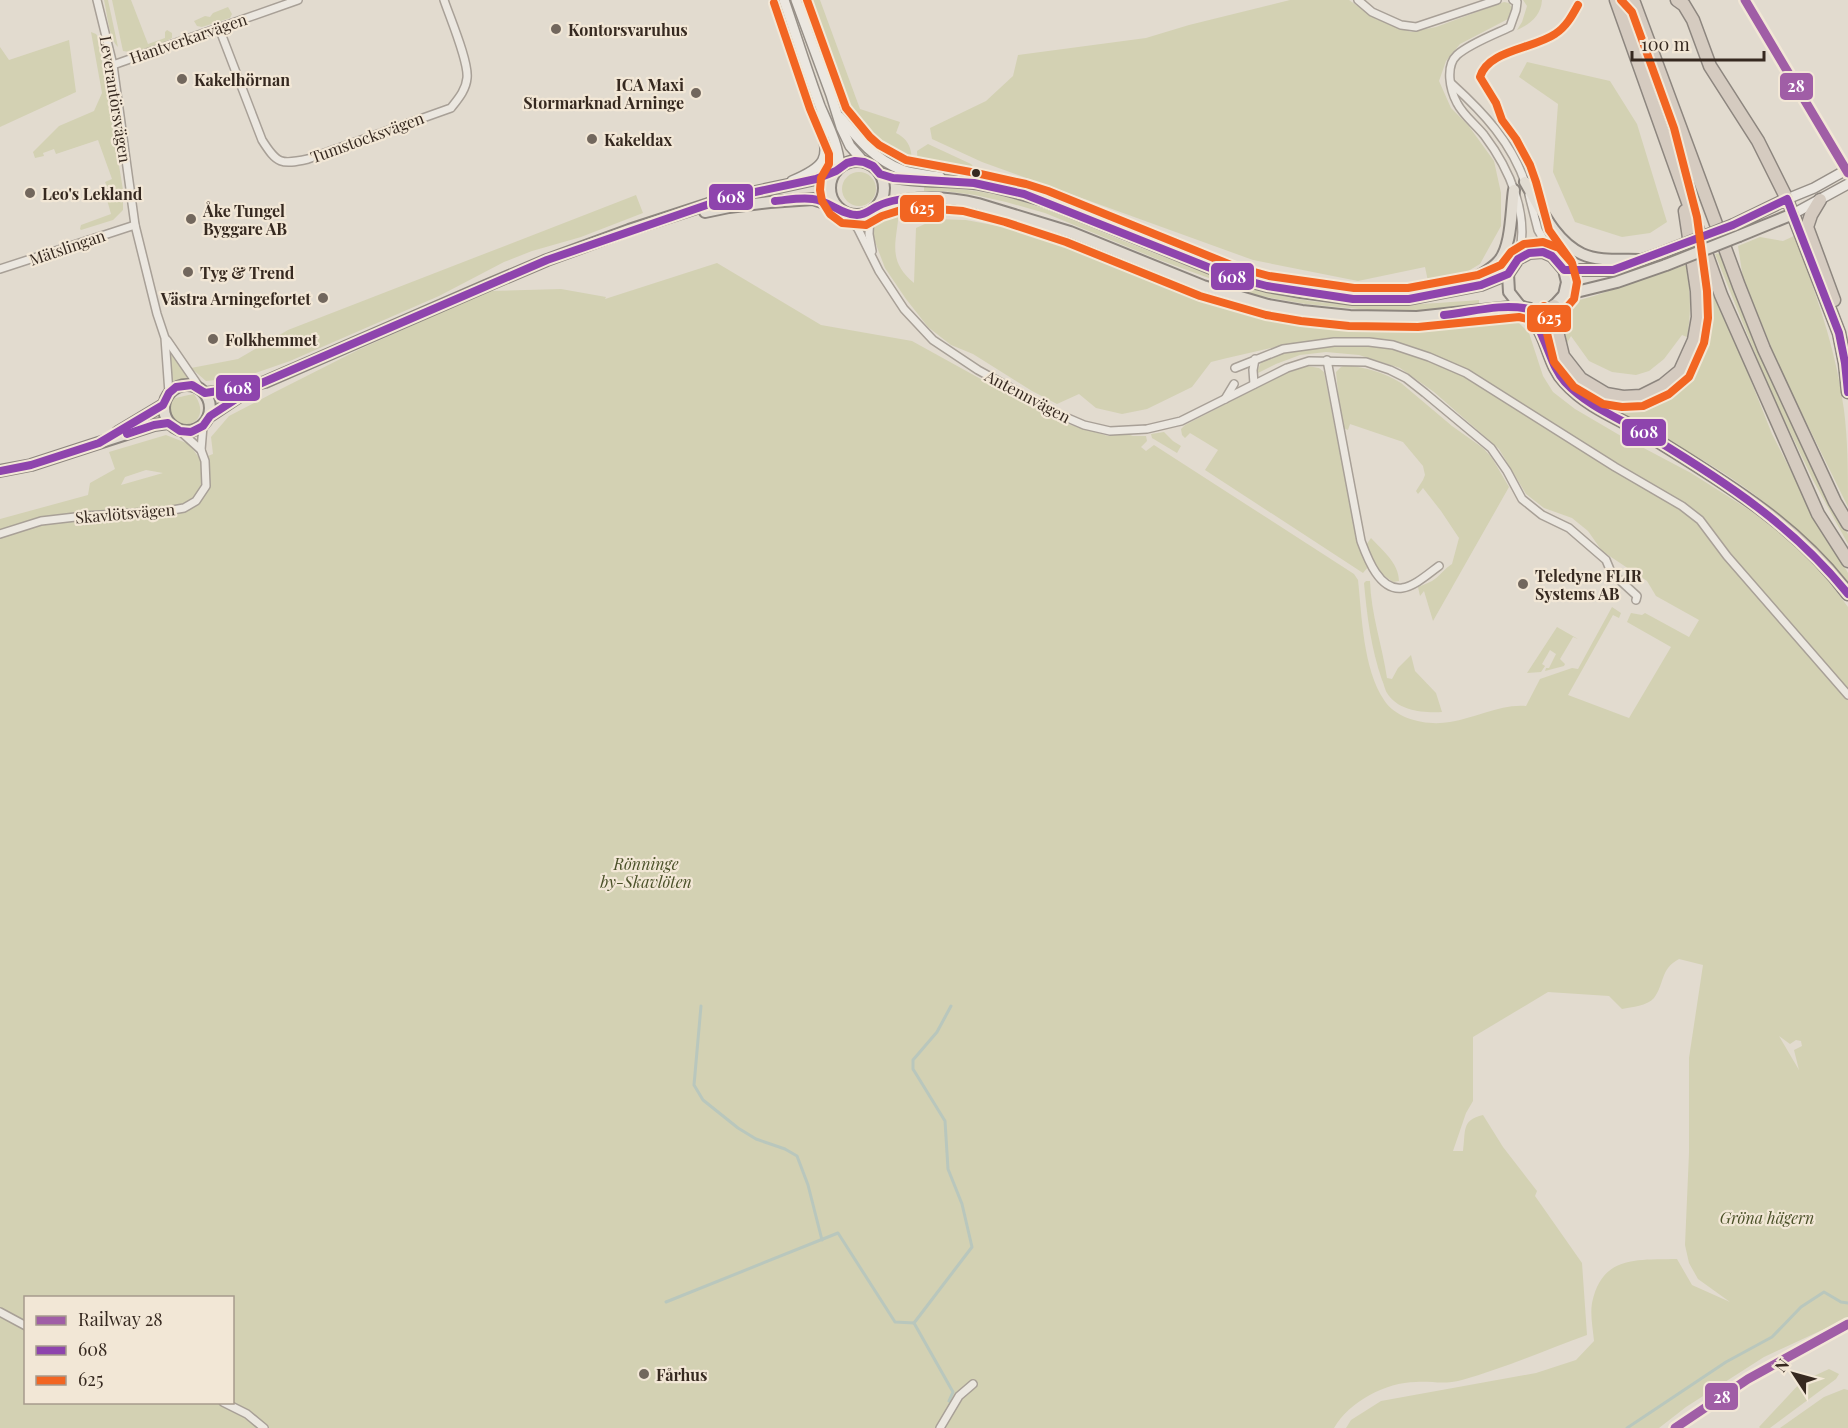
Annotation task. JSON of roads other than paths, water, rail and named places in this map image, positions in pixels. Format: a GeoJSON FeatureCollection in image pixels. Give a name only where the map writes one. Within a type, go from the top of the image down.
{"type":"FeatureCollection","features":[{"type":"Feature","properties":{"kind":"highway"},"geometry":{"type":"LineString","coordinates":[[1616,0],[1721,295],[1818,514],[1848,561]]}},
{"type":"Feature","properties":{"kind":"highway"},"geometry":{"type":"LineString","coordinates":[[1634,0],[1764,349],[1834,502],[1848,524]]}},
{"type":"Feature","properties":{"kind":"highway"},"geometry":{"type":"LineString","coordinates":[[1677,0],[1684,5],[1693,20],[1710,66],[1758,141],[1788,199]]}},
{"type":"Feature","properties":{"kind":"highway"},"geometry":{"type":"LineString","coordinates":[[1554,306],[1554,319],[1563,356],[1581,379],[1594,388],[1606,394],[1623,397],[1641,396],[1663,385],[1680,371],[1694,340],[1698,317],[1697,291],[1687,220],[1664,132]]}},
{"type":"Feature","properties":{"kind":"highway"},"geometry":{"type":"LineString","coordinates":[[1821,200],[1811,215],[1808,227],[1810,238],[1841,319],[1839,333]]}},
{"type":"Feature","properties":{"kind":"highway"},"geometry":{"type":"LineString","coordinates":[[1793,214],[1839,333],[1848,392]]}},
{"type":"Feature","properties":{"kind":"highway"},"geometry":{"type":"LineString","coordinates":[[1524,308],[1545,343],[1555,370],[1577,394],[1599,410],[1651,437],[1726,483],[1752,502],[1776,520],[1823,564],[1848,594]]}},
{"type":"Feature","properties":{"kind":"main road"},"geometry":{"type":"LineString","coordinates":[[257,385],[217,392],[202,390],[192,385],[176,387],[169,393],[164,405],[164,415],[168,423],[180,431],[191,432],[203,426],[210,416],[257,385],[507,276],[727,198],[816,179],[847,163],[864,162],[873,166],[880,174],[884,182],[884,190],[882,199],[874,209]]}},
{"type":"Feature","properties":{"kind":"main road"},"geometry":{"type":"LineString","coordinates":[[838,169],[831,179],[830,189],[832,198],[841,210]]}},
{"type":"Feature","properties":{"kind":"main road"},"geometry":{"type":"LineString","coordinates":[[649,224],[729,207],[770,202],[813,199],[858,215],[899,200],[923,197],[965,201],[1070,232],[1203,286],[1269,305],[1350,316],[1417,317],[1524,308],[1537,312],[1554,306],[1564,295],[1567,282],[1564,270],[1552,256],[1543,252],[1529,253],[1518,259],[1508,274],[1481,285],[1409,299],[1353,299],[1267,286],[1233,277],[1024,194],[974,183],[906,179],[880,174]]}},
{"type":"Feature","properties":{"kind":"main road"},"geometry":{"type":"LineString","coordinates":[[1525,182],[1550,224],[1565,243],[1583,255],[1607,259],[1642,260]]}},
{"type":"Feature","properties":{"kind":"main road"},"geometry":{"type":"LineString","coordinates":[[1450,291],[1499,262],[1507,246],[1514,190]]}},
{"type":"Feature","properties":{"kind":"main road"},"geometry":{"type":"LineString","coordinates":[[1564,270],[1613,270],[1733,225],[1788,199],[1793,214],[1666,265],[1617,282],[1564,295]]}},
{"type":"Feature","properties":{"kind":"main road"},"geometry":{"type":"LineString","coordinates":[[1508,274],[1509,292],[1524,308]]}},
{"type":"Feature","properties":{"kind":"main road"},"geometry":{"type":"LineString","coordinates":[[202,390],[210,403],[210,416]]}},
{"type":"Feature","properties":{"kind":"main road"},"geometry":{"type":"LineString","coordinates":[[99,443],[164,405]]}},
{"type":"Feature","properties":{"kind":"main road"},"geometry":{"type":"LineString","coordinates":[[0,471],[31,465],[154,425],[168,423]]}},
{"type":"Feature","properties":{"kind":"street","name":"Leverantörsvägen"},"geometry":{"type":"LineString","coordinates":[[97,0],[113,64],[135,225],[165,338],[169,393]]}},
{"type":"Feature","properties":{"kind":"street","name":"Hantverkarvägen"},"geometry":{"type":"LineString","coordinates":[[113,64],[298,0]]}},
{"type":"Feature","properties":{"kind":"street","name":"Tumstocksvägen"},"geometry":{"type":"LineString","coordinates":[[219,28],[262,140],[272,156],[288,164],[451,108],[463,91],[467,77],[465,62],[444,0]]}},
{"type":"Feature","properties":{"kind":"street"},"geometry":{"type":"LineString","coordinates":[[784,0],[820,105],[839,152],[838,169]]}},
{"type":"Feature","properties":{"kind":"street"},"geometry":{"type":"LineString","coordinates":[[796,0],[841,128],[850,146],[864,162]]}},
{"type":"Feature","properties":{"kind":"street"},"geometry":{"type":"LineString","coordinates":[[805,0],[810,39]]}},
{"type":"Feature","properties":{"kind":"street"},"geometry":{"type":"LineString","coordinates":[[1358,0],[1372,12],[1401,25],[1416,27],[1497,0]]}},
{"type":"Feature","properties":{"kind":"street"},"geometry":{"type":"LineString","coordinates":[[1513,0],[1517,3],[1510,27],[1456,56],[1450,71],[1456,102],[1495,151],[1514,190],[1522,222],[1522,244],[1518,259]]}},
{"type":"Feature","properties":{"kind":"street"},"geometry":{"type":"LineString","coordinates":[[1452,84],[1491,123],[1508,145],[1525,182],[1538,230],[1552,256]]}},
{"type":"Feature","properties":{"kind":"street"},"geometry":{"type":"LineString","coordinates":[[772,189],[808,174],[820,164],[826,152],[820,105]]}},
{"type":"Feature","properties":{"kind":"street"},"geometry":{"type":"LineString","coordinates":[[837,113],[862,144],[887,163],[903,170],[974,183]]}},
{"type":"Feature","properties":{"kind":"street"},"geometry":{"type":"LineString","coordinates":[[1788,199],[1848,169]]}},
{"type":"Feature","properties":{"kind":"street"},"geometry":{"type":"LineString","coordinates":[[1793,214],[1845,186]]}},
{"type":"Feature","properties":{"kind":"street","name":"Antennvägen"},"geometry":{"type":"LineString","coordinates":[[874,209],[869,234],[874,259]]}},
{"type":"Feature","properties":{"kind":"street","name":"Antennvägen"},"geometry":{"type":"LineString","coordinates":[[841,210],[858,229],[879,271],[904,309],[933,340],[978,370],[1056,413],[1084,425],[1110,431],[1147,429],[1181,420],[1254,384],[1309,361],[1365,362],[1390,370],[1406,378],[1491,448],[1522,499],[1542,515],[1569,528],[1606,560],[1611,572],[1637,596],[1636,600]]}},
{"type":"Feature","properties":{"kind":"street","name":"Mätslingan"},"geometry":{"type":"LineString","coordinates":[[0,269],[135,225]]}},
{"type":"Feature","properties":{"kind":"street","name":"Leverantörsvägen"},"geometry":{"type":"LineString","coordinates":[[165,338],[202,390]]}},
{"type":"Feature","properties":{"kind":"street"},"geometry":{"type":"LineString","coordinates":[[1235,368],[1283,349],[1334,342],[1370,342],[1394,345],[1466,373],[1615,467],[1683,506],[1700,520],[1727,556],[1848,695]]}},
{"type":"Feature","properties":{"kind":"street"},"geometry":{"type":"LineString","coordinates":[[1254,384],[1255,359]]}},
{"type":"Feature","properties":{"kind":"street"},"geometry":{"type":"LineString","coordinates":[[1327,360],[1361,541],[1370,563],[1378,576],[1389,585],[1400,588],[1413,584],[1439,566]]}},
{"type":"Feature","properties":{"kind":"street"},"geometry":{"type":"LineString","coordinates":[[1225,399],[1234,384]]}},
{"type":"Feature","properties":{"kind":"street","name":"Skavlötsvägen"},"geometry":{"type":"LineString","coordinates":[[0,534],[41,521],[84,516],[167,512],[184,508],[196,501],[206,486],[205,461],[201,450],[203,426]]}},
{"type":"Feature","properties":{"kind":"street"},"geometry":{"type":"LineString","coordinates":[[180,431],[201,450]]}},
{"type":"Feature","properties":{"kind":"street"},"geometry":{"type":"LineString","coordinates":[[0,1312],[24,1325]]}},
{"type":"Feature","properties":{"kind":"street"},"geometry":{"type":"LineString","coordinates":[[940,1428],[959,1396],[973,1384]]}},
{"type":"Feature","properties":{"kind":"street"},"geometry":{"type":"LineString","coordinates":[[227,1404],[247,1414],[264,1428]]}},
{"type":"Feature","properties":{"kind":"waterway"},"geometry":{"type":"LineString","coordinates":[[701,1006],[694,1085],[703,1100],[738,1128],[756,1139],[785,1149],[797,1156],[808,1185],[822,1240]]}},
{"type":"Feature","properties":{"kind":"waterway"},"geometry":{"type":"LineString","coordinates":[[949,1401],[953,1392],[914,1323],[972,1247],[962,1204],[948,1169],[945,1121],[913,1069],[913,1060],[937,1032],[951,1006]]}},
{"type":"Feature","properties":{"kind":"waterway"},"geometry":{"type":"LineString","coordinates":[[666,1302],[838,1233],[895,1322],[914,1323]]}},
{"type":"Feature","properties":{"kind":"waterway"},"geometry":{"type":"LineString","coordinates":[[1627,1428],[1726,1362],[1772,1337],[1801,1307],[1824,1292],[1841,1302],[1848,1303]]}},
{"type":"Feature","properties":{"kind":"rail line","name":"28"},"geometry":{"type":"LineString","coordinates":[[1745,0],[1848,173]]}},
{"type":"Feature","properties":{"kind":"rail line","name":"28"},"geometry":{"type":"LineString","coordinates":[[1675,1428],[1748,1379],[1848,1324]]}},
{"type":"Feature","properties":{"kind":"place","name":"Kontorsvaruhus"},"geometry":{"type":"Point","coordinates":[556,29]}},
{"type":"Feature","properties":{"kind":"place","name":"Kakelhörnan"},"geometry":{"type":"Point","coordinates":[182,79]}},
{"type":"Feature","properties":{"kind":"place","name":"ICA Maxi Stormarknad Arninge"},"geometry":{"type":"Point","coordinates":[696,93]}},
{"type":"Feature","properties":{"kind":"place","name":"Kakeldax"},"geometry":{"type":"Point","coordinates":[592,139]}},
{"type":"Feature","properties":{"kind":"place","name":"Leo's Lekland"},"geometry":{"type":"Point","coordinates":[30,193]}},
{"type":"Feature","properties":{"kind":"place","name":"Åke Tungel Byggare AB"},"geometry":{"type":"Point","coordinates":[191,219]}},
{"type":"Feature","properties":{"kind":"place","name":"Tyg & Trend"},"geometry":{"type":"Point","coordinates":[188,272]}},
{"type":"Feature","properties":{"kind":"place","name":"Västra Arningefortet"},"geometry":{"type":"Point","coordinates":[323,298]}},
{"type":"Feature","properties":{"kind":"place","name":"Folkhemmet"},"geometry":{"type":"Point","coordinates":[213,339]}},
{"type":"Feature","properties":{"kind":"place","name":"Teledyne FLIR Systems AB"},"geometry":{"type":"Point","coordinates":[1523,584]}},
{"type":"Feature","properties":{"kind":"place","name":"Fårhus"},"geometry":{"type":"Point","coordinates":[644,1374]}},
{"type":"Feature","properties":{"kind":"park label","name":"Rönninge by-Skavlöten"},"geometry":{"type":"Point","coordinates":[646,872]}},
{"type":"Feature","properties":{"kind":"park label","name":"Gröna hägern"},"geometry":{"type":"Point","coordinates":[1767,1217]}}]}
